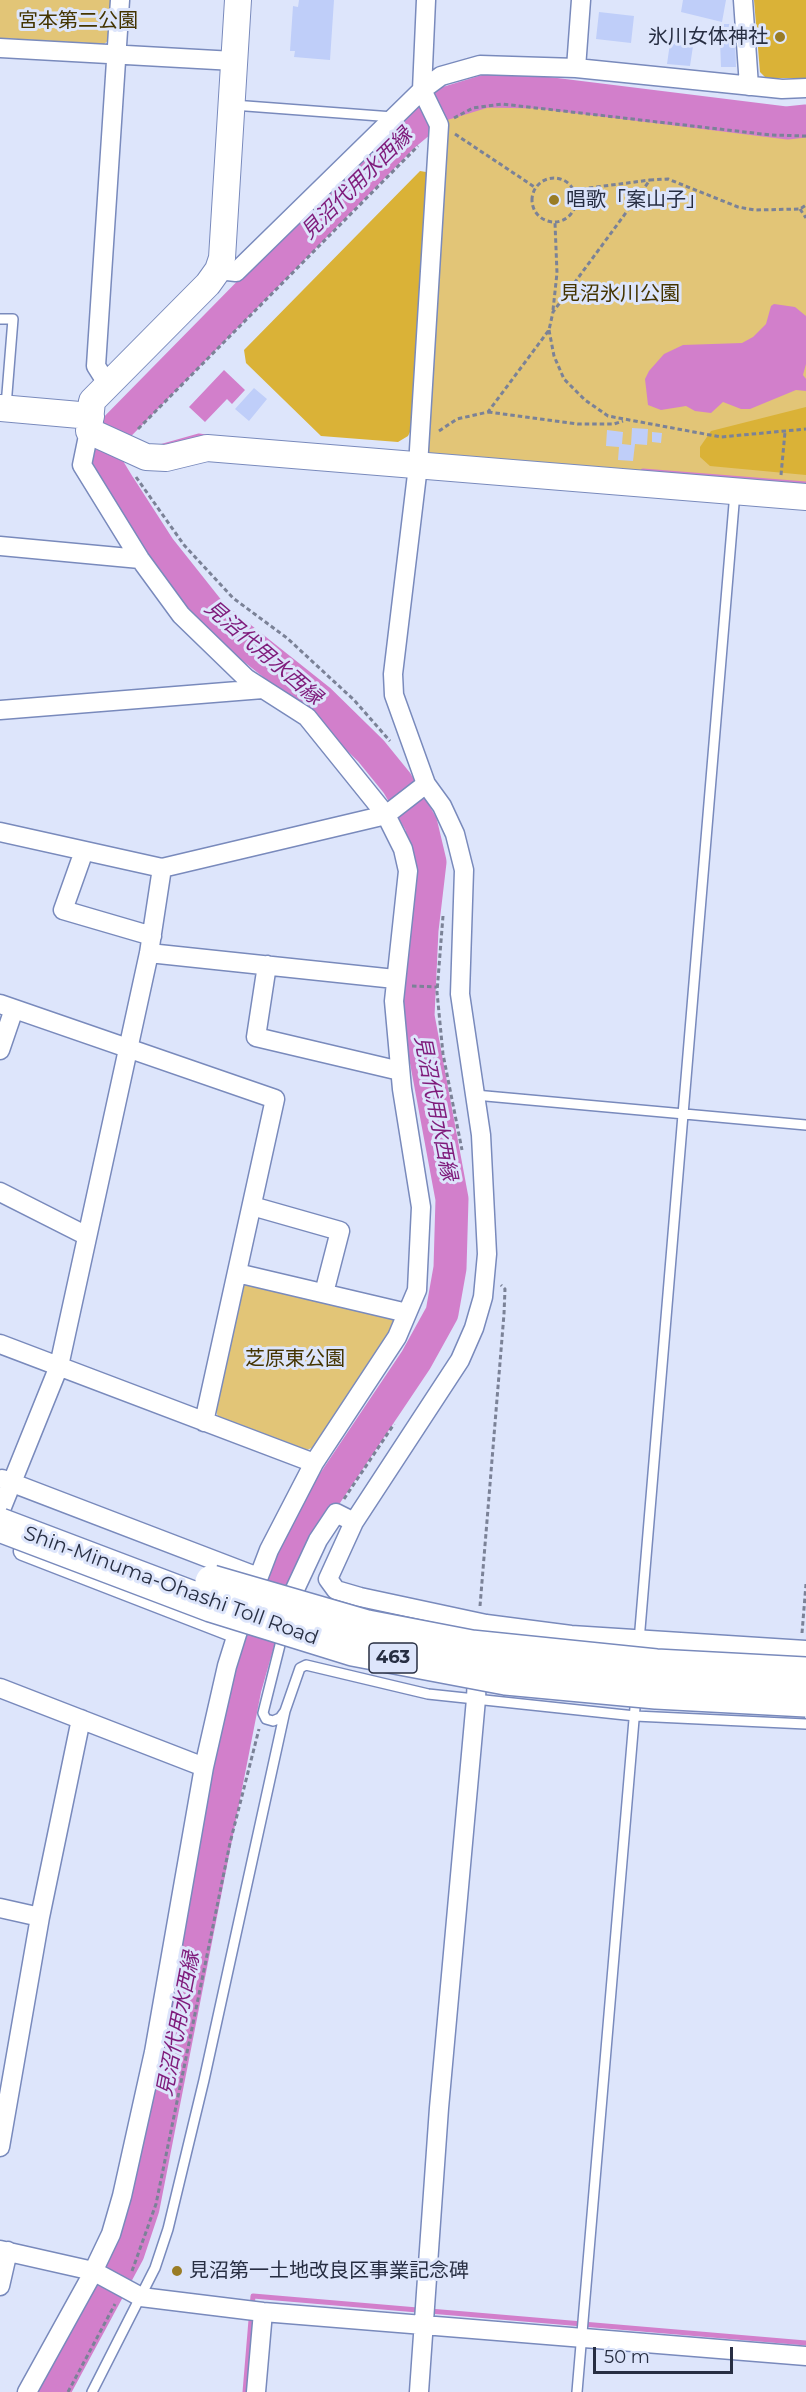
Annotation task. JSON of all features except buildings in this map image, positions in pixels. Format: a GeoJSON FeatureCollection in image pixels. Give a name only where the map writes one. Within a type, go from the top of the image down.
{"type":"FeatureCollection","features":[{"type":"Feature","properties":{"kind":"highway","name":"Shin-Minuma-Ohashi Toll Road"},"geometry":{"type":"LineString","coordinates":[[4,1487],[234,1590],[417,1638],[577,1660],[804,1658]]}},
{"type":"Feature","properties":{"kind":"highway","name":"Shin-Minuma-Ohashi Toll Road"},"geometry":{"type":"LineString","coordinates":[[0,1525],[211,1605],[353,1649],[517,1679],[656,1692],[806,1700]]}},
{"type":"Feature","properties":{"kind":"street"},"geometry":{"type":"LineString","coordinates":[[108,385],[96,366],[120,0]]}},
{"type":"Feature","properties":{"kind":"street"},"geometry":{"type":"LineString","coordinates":[[27,2392],[111,2234],[122,2196],[152,2063],[204,1767],[227,1666],[239,1628],[269,1550],[314,1463],[397,1337],[417,1290],[421,1207],[400,1071],[394,1001],[401,982],[408,872],[403,849],[386,815],[307,717],[246,678],[181,615],[140,559],[82,465],[92,400],[218,270],[222,258],[238,0]]}},
{"type":"Feature","properties":{"kind":"street"},"geometry":{"type":"LineString","coordinates":[[426,0],[422,90],[439,125],[419,454],[393,674],[394,695],[422,788],[442,806],[455,834],[464,870],[460,994],[475,1095],[484,1186],[487,1254],[483,1297],[474,1328],[460,1360],[354,1522],[328,1579],[331,1585],[360,1597],[479,1623],[804,1658]]}},
{"type":"Feature","properties":{"kind":"street"},"geometry":{"type":"LineString","coordinates":[[576,68],[581,0]]}},
{"type":"Feature","properties":{"kind":"street"},"geometry":{"type":"LineString","coordinates":[[743,0],[749,86]]}},
{"type":"Feature","properties":{"kind":"street"},"geometry":{"type":"LineString","coordinates":[[0,48],[234,61]]}},
{"type":"Feature","properties":{"kind":"street"},"geometry":{"type":"LineString","coordinates":[[218,270],[236,272],[422,90],[441,76],[480,65],[576,68],[749,86],[806,88]]}},
{"type":"Feature","properties":{"kind":"street"},"geometry":{"type":"LineString","coordinates":[[3,409],[90,424],[126,449],[146,457],[166,458],[207,448],[419,454],[735,492],[806,497]]}},
{"type":"Feature","properties":{"kind":"street"},"geometry":{"type":"LineString","coordinates":[[0,546],[140,559]]}},
{"type":"Feature","properties":{"kind":"street"},"geometry":{"type":"LineString","coordinates":[[0,710],[263,689]]}},
{"type":"Feature","properties":{"kind":"street"},"geometry":{"type":"LineString","coordinates":[[0,832],[162,868],[386,815],[422,788]]}},
{"type":"Feature","properties":{"kind":"street"},"geometry":{"type":"LineString","coordinates":[[84,851],[63,910],[151,945],[267,965],[401,982]]}},
{"type":"Feature","properties":{"kind":"street"},"geometry":{"type":"LineString","coordinates":[[0,1512],[4,1487],[59,1366],[151,945],[162,868]]}},
{"type":"Feature","properties":{"kind":"street"},"geometry":{"type":"LineString","coordinates":[[267,965],[256,1037],[400,1071]]}},
{"type":"Feature","properties":{"kind":"street"},"geometry":{"type":"LineString","coordinates":[[0,1050],[7,1006],[275,1099],[204,1422]]}},
{"type":"Feature","properties":{"kind":"street"},"geometry":{"type":"LineString","coordinates":[[0,1192],[87,1236]]}},
{"type":"Feature","properties":{"kind":"street"},"geometry":{"type":"LineString","coordinates":[[252,1206],[340,1231],[324,1293]]}},
{"type":"Feature","properties":{"kind":"street"},"geometry":{"type":"LineString","coordinates":[[237,1273],[408,1313]]}},
{"type":"Feature","properties":{"kind":"street"},"geometry":{"type":"LineString","coordinates":[[0,1344],[314,1463]]}},
{"type":"Feature","properties":{"kind":"street"},"geometry":{"type":"LineString","coordinates":[[4,1487],[255,1583],[290,1600],[318,1540],[336,1513],[354,1522]]}},
{"type":"Feature","properties":{"kind":"street"},"geometry":{"type":"LineString","coordinates":[[0,1542],[239,1628]]}},
{"type":"Feature","properties":{"kind":"street"},"geometry":{"type":"LineString","coordinates":[[419,2392],[440,2108],[476,1699],[479,1623]]}},
{"type":"Feature","properties":{"kind":"street"},"geometry":{"type":"LineString","coordinates":[[0,1688],[204,1767]]}},
{"type":"Feature","properties":{"kind":"street"},"geometry":{"type":"LineString","coordinates":[[0,2147],[40,1917],[81,1719]]}},
{"type":"Feature","properties":{"kind":"street"},"geometry":{"type":"LineString","coordinates":[[0,1908],[40,1917]]}},
{"type":"Feature","properties":{"kind":"street"},"geometry":{"type":"LineString","coordinates":[[0,2286],[4,2251],[93,2271],[141,2297],[263,2312],[425,2326],[582,2336],[806,2356]]}},
{"type":"Feature","properties":{"kind":"street"},"geometry":{"type":"LineString","coordinates":[[256,2392],[263,2312]]}},
{"type":"Feature","properties":{"kind":"lane"},"geometry":{"type":"LineString","coordinates":[[231,105],[394,117]]}},
{"type":"Feature","properties":{"kind":"lane"},"geometry":{"type":"LineString","coordinates":[[0,319],[13,319],[3,409]]}},
{"type":"Feature","properties":{"kind":"lane"},"geometry":{"type":"LineString","coordinates":[[638,1673],[682,1114],[735,492]]}},
{"type":"Feature","properties":{"kind":"lane"},"geometry":{"type":"LineString","coordinates":[[475,1095],[806,1125]]}},
{"type":"Feature","properties":{"kind":"lane"},"geometry":{"type":"LineString","coordinates":[[239,1628],[282,1637],[263,1713],[266,1719],[273,1721],[280,1718],[285,1711]]}},
{"type":"Feature","properties":{"kind":"lane"},"geometry":{"type":"LineString","coordinates":[[92,2392],[155,2268],[168,2229],[204,2080],[285,1711],[300,1668],[306,1665],[416,1691],[476,1699],[635,1716],[806,1724]]}},
{"type":"Feature","properties":{"kind":"lane"},"geometry":{"type":"LineString","coordinates":[[577,2392],[637,1684]]}},
{"type":"Feature","properties":{"kind":"path"},"geometry":{"type":"LineString","coordinates":[[126,449],[128,439],[439,125],[473,108],[502,104],[771,135],[806,136]]}},
{"type":"Feature","properties":{"kind":"path"},"geometry":{"type":"LineString","coordinates":[[439,125],[536,188]]}},
{"type":"Feature","properties":{"kind":"path"},"geometry":{"type":"LineString","coordinates":[[555,178],[569,184],[574,190],[576,197],[574,211],[564,220],[555,222],[543,219],[534,209],[533,195],[541,183],[555,178]]}},
{"type":"Feature","properties":{"kind":"path"},"geometry":{"type":"LineString","coordinates":[[574,190],[668,179],[746,209],[775,212],[800,209],[806,204]]}},
{"type":"Feature","properties":{"kind":"path"},"geometry":{"type":"LineString","coordinates":[[553,312],[650,180]]}},
{"type":"Feature","properties":{"kind":"path"},"geometry":{"type":"LineString","coordinates":[[800,209],[806,218]]}},
{"type":"Feature","properties":{"kind":"path"},"geometry":{"type":"LineString","coordinates":[[555,222],[557,273],[549,330],[554,356],[564,379],[593,405],[608,416],[722,437],[806,429]]}},
{"type":"Feature","properties":{"kind":"path"},"geometry":{"type":"LineString","coordinates":[[488,412],[549,330]]}},
{"type":"Feature","properties":{"kind":"path"},"geometry":{"type":"LineString","coordinates":[[419,454],[426,442],[457,420],[488,412],[578,424],[614,424],[625,420]]}},
{"type":"Feature","properties":{"kind":"path"},"geometry":{"type":"LineString","coordinates":[[781,474],[785,432]]}},
{"type":"Feature","properties":{"kind":"path"},"geometry":{"type":"LineString","coordinates":[[401,982],[437,987]]}},
{"type":"Feature","properties":{"kind":"path"},"geometry":{"type":"LineString","coordinates":[[479,1623],[505,1289],[496,1280],[485,1278]]}},
{"type":"Feature","properties":{"kind":"path"},"geometry":{"type":"LineString","coordinates":[[804,1658],[806,1584]]}},
{"type":"Feature","properties":{"kind":"path"},"geometry":{"type":"LineString","coordinates":[[68,2392],[139,2257],[156,2204],[230,1843],[263,1713]]}},
{"type":"Feature","properties":{"kind":"green space","name":"宮本第二公園"},"geometry":{"type":"Polygon","coordinates":[[[0,0],[112,0],[110,39],[104,44],[0,38],[0,0]]]}},
{"type":"Feature","properties":{"kind":"green space","name":"見沼氷川公園"},"geometry":{"type":"Polygon","coordinates":[[[503,101],[770,133],[806,133],[806,487],[423,456],[447,117],[471,106],[503,101]]]}},
{"type":"Feature","properties":{"kind":"green space","name":"芝原東公園"},"geometry":{"type":"Polygon","coordinates":[[[246,1279],[402,1318],[316,1446],[307,1450],[218,1417],[215,1407],[246,1279]]]}},
{"type":"Feature","properties":{"kind":"shaded area","name":"氷川女体神社"},"geometry":{"type":"Polygon","coordinates":[[[754,0],[806,0],[806,78],[766,78],[760,72],[754,0]]]}},
{"type":"Feature","properties":{"kind":"shaded area"},"geometry":{"type":"Polygon","coordinates":[[[420,171],[426,172],[431,178],[411,430],[408,436],[398,442],[321,436],[246,363],[244,350],[420,171]]]}},
{"type":"Feature","properties":{"kind":"shaded area"},"geometry":{"type":"Polygon","coordinates":[[[774,304],[795,307],[806,316],[806,364],[803,375],[806,379],[806,391],[796,390],[750,409],[741,409],[723,402],[711,413],[695,411],[686,406],[661,410],[648,405],[645,379],[664,354],[683,345],[742,343],[753,337],[766,324],[771,306],[774,304]]]}},
{"type":"Feature","properties":{"kind":"shaded area"},"geometry":{"type":"Polygon","coordinates":[[[224,370],[245,390],[232,404],[227,399],[205,422],[189,407],[224,370]]]}},
{"type":"Feature","properties":{"kind":"shaded area"},"geometry":{"type":"Polygon","coordinates":[[[806,407],[806,475],[710,466],[700,457],[700,447],[711,431],[806,407]]]}},
{"type":"Feature","properties":{"kind":"waterway","name":"見沼代用水西縁"},"geometry":{"type":"LineString","coordinates":[[280,1581],[312,1515],[416,1360],[442,1313],[450,1268],[452,1199],[418,1016],[422,930],[430,862],[421,824],[397,783],[371,751],[320,701],[213,616],[159,548],[119,486],[105,463],[105,446],[118,426],[404,135],[440,105],[486,91],[537,92],[787,123],[806,121]]}},
{"type":"Feature","properties":{"kind":"waterway"},"geometry":{"type":"LineString","coordinates":[[160,447],[199,436],[206,437]]}},
{"type":"Feature","properties":{"kind":"waterway"},"geometry":{"type":"LineString","coordinates":[[643,471],[806,484]]}},
{"type":"Feature","properties":{"kind":"waterway","name":"見沼代用水西縁"},"geometry":{"type":"LineString","coordinates":[[53,2392],[128,2253],[143,2208],[245,1688],[259,1639]]}},
{"type":"Feature","properties":{"kind":"waterway"},"geometry":{"type":"LineString","coordinates":[[245,2392],[253,2296],[806,2343]]}},
{"type":"Feature","properties":{"kind":"place","name":"氷川女体神社"},"geometry":{"type":"Point","coordinates":[780,37]}},
{"type":"Feature","properties":{"kind":"place","name":"唱歌「案山子」"},"geometry":{"type":"Point","coordinates":[554,200]}},
{"type":"Feature","properties":{"kind":"place","name":"見沼第一土地改良区事業記念碑"},"geometry":{"type":"Point","coordinates":[177,2271]}}]}
